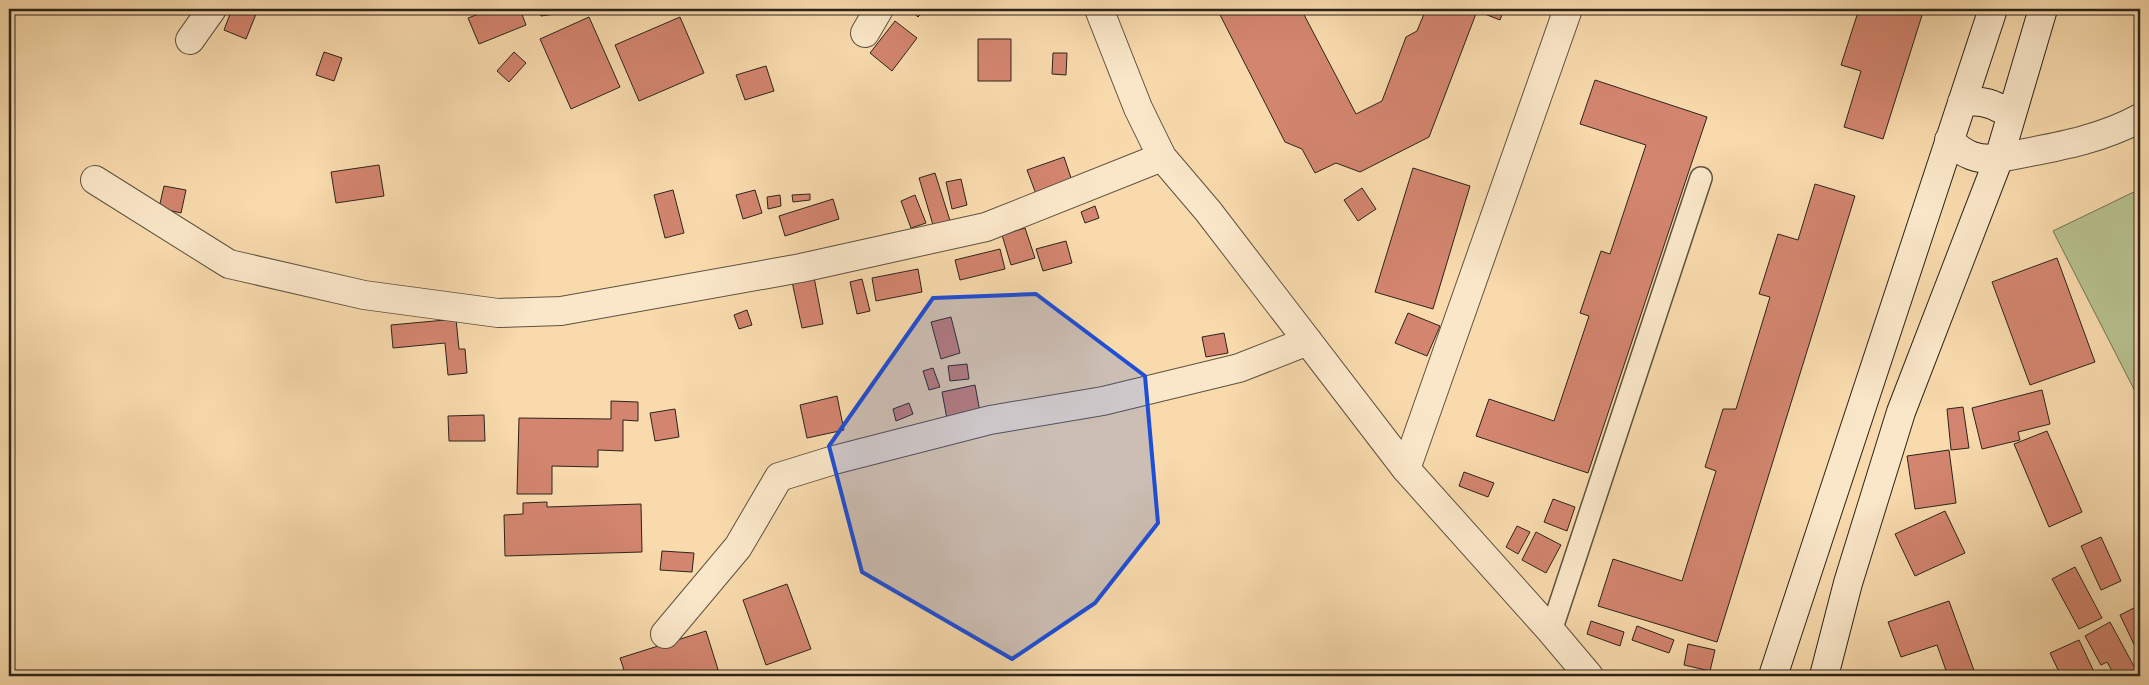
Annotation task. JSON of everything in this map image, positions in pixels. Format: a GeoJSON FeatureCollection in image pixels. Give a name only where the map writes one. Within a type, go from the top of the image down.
{"type":"FeatureCollection","features":[{"type":"Feature","properties":{"kind":"street"},"geometry":{"type":"LineString","coordinates":[[190,40],[212,9]]}},
{"type":"Feature","properties":{"kind":"street"},"geometry":{"type":"LineString","coordinates":[[865,32],[879,9]]}},
{"type":"Feature","properties":{"kind":"street"},"geometry":{"type":"LineString","coordinates":[[1099,9],[1138,108],[1162,157],[1208,211],[1406,469],[1589,676]]}},
{"type":"Feature","properties":{"kind":"street"},"geometry":{"type":"LineString","coordinates":[[1406,469],[1568,9]]}},
{"type":"Feature","properties":{"kind":"street"},"geometry":{"type":"LineString","coordinates":[[1774,676],[1992,9]]}},
{"type":"Feature","properties":{"kind":"street"},"geometry":{"type":"LineString","coordinates":[[1824,676],[1848,583],[1901,412],[1999,158],[2043,9]]}},
{"type":"Feature","properties":{"kind":"street"},"geometry":{"type":"LineString","coordinates":[[1962,102],[1972,100],[1994,104],[2011,116]]}},
{"type":"Feature","properties":{"kind":"street"},"geometry":{"type":"LineString","coordinates":[[1949,140],[1957,148],[1972,156],[1988,159],[1999,158],[2092,139],[2116,131],[2140,118]]}},
{"type":"Feature","properties":{"kind":"street"},"geometry":{"type":"LineString","coordinates":[[95,180],[229,264],[364,295],[498,313],[562,311],[801,268],[986,227],[1162,157]]}},
{"type":"Feature","properties":{"kind":"street"},"geometry":{"type":"LineString","coordinates":[[666,634],[738,547],[779,476],[990,420],[1103,401],[1239,368],[1308,341]]}},
{"type":"Feature","properties":{"kind":"lane"},"geometry":{"type":"LineString","coordinates":[[1551,631],[1701,178]]}},
{"type":"Feature","properties":{"kind":"highlighted area"},"geometry":{"type":"Polygon","coordinates":[[[1036,294],[1145,376],[1158,523],[1095,603],[1012,659],[862,572],[829,446],[933,298],[1036,294]]]}},
{"type":"Feature","properties":{"kind":"green space"},"geometry":{"type":"Polygon","coordinates":[[[2140,189],[2140,401],[2053,231],[2140,189]]]}},
{"type":"Feature","properties":{"kind":"building"},"geometry":{"type":"Polygon","coordinates":[[[232,9],[258,9],[246,39],[224,30],[232,9]]]}},
{"type":"Feature","properties":{"kind":"building"},"geometry":{"type":"Polygon","coordinates":[[[492,9],[520,9],[526,25],[479,44],[468,18],[492,9]]]}},
{"type":"Feature","properties":{"kind":"building"},"geometry":{"type":"Polygon","coordinates":[[[540,9],[577,9],[577,11],[541,16],[540,9]]]}},
{"type":"Feature","properties":{"kind":"building"},"geometry":{"type":"Polygon","coordinates":[[[909,9],[926,9],[918,17],[909,9]]]}},
{"type":"Feature","properties":{"kind":"building"},"geometry":{"type":"Polygon","coordinates":[[[1217,9],[1301,9],[1356,114],[1382,101],[1406,37],[1417,31],[1426,9],[1504,9],[1500,20],[1477,11],[1429,137],[1360,172],[1336,163],[1315,173],[1302,149],[1285,142],[1217,9]]]}},
{"type":"Feature","properties":{"kind":"building"},"geometry":{"type":"Polygon","coordinates":[[[1859,9],[1924,9],[1883,139],[1844,127],[1861,71],[1841,65],[1859,9]]]}},
{"type":"Feature","properties":{"kind":"building"},"geometry":{"type":"Polygon","coordinates":[[[589,17],[620,87],[571,109],[540,39],[589,17]]]}},
{"type":"Feature","properties":{"kind":"building"},"geometry":{"type":"Polygon","coordinates":[[[680,17],[704,73],[639,101],[615,45],[680,17]]]}},
{"type":"Feature","properties":{"kind":"building"},"geometry":{"type":"Polygon","coordinates":[[[895,21],[917,38],[892,71],[870,53],[895,21]]]}},
{"type":"Feature","properties":{"kind":"building"},"geometry":{"type":"Polygon","coordinates":[[[978,39],[1011,39],[1011,81],[978,81],[978,39]]]}},
{"type":"Feature","properties":{"kind":"building"},"geometry":{"type":"Polygon","coordinates":[[[324,52],[342,58],[334,81],[316,75],[324,52]]]}},
{"type":"Feature","properties":{"kind":"building"},"geometry":{"type":"Polygon","coordinates":[[[514,52],[526,63],[509,82],[497,71],[514,52]]]}},
{"type":"Feature","properties":{"kind":"building"},"geometry":{"type":"Polygon","coordinates":[[[1053,53],[1067,53],[1066,75],[1052,74],[1053,53]]]}},
{"type":"Feature","properties":{"kind":"building"},"geometry":{"type":"Polygon","coordinates":[[[766,66],[774,91],[745,100],[736,75],[766,66]]]}},
{"type":"Feature","properties":{"kind":"building"},"geometry":{"type":"Polygon","coordinates":[[[1595,80],[1707,117],[1588,473],[1476,436],[1489,399],[1554,421],[1589,316],[1580,313],[1601,251],[1610,254],[1646,145],[1580,124],[1595,80]]]}},
{"type":"Feature","properties":{"kind":"building"},"geometry":{"type":"Polygon","coordinates":[[[1064,157],[1072,181],[1036,194],[1027,170],[1064,157]]]}},
{"type":"Feature","properties":{"kind":"building"},"geometry":{"type":"Polygon","coordinates":[[[379,165],[384,196],[336,203],[331,172],[379,165]]]}},
{"type":"Feature","properties":{"kind":"building"},"geometry":{"type":"Polygon","coordinates":[[[1413,168],[1470,186],[1433,309],[1375,292],[1413,168]]]}},
{"type":"Feature","properties":{"kind":"building"},"geometry":{"type":"Polygon","coordinates":[[[935,173],[953,230],[936,235],[919,178],[935,173]]]}},
{"type":"Feature","properties":{"kind":"building"},"geometry":{"type":"Polygon","coordinates":[[[961,179],[967,205],[952,209],[946,182],[961,179]]]}},
{"type":"Feature","properties":{"kind":"building"},"geometry":{"type":"Polygon","coordinates":[[[1815,184],[1855,196],[1717,642],[1598,606],[1613,559],[1682,581],[1716,471],[1705,467],[1723,409],[1736,409],[1770,297],[1759,294],[1778,234],[1798,240],[1815,184]]]}},
{"type":"Feature","properties":{"kind":"building"},"geometry":{"type":"Polygon","coordinates":[[[164,186],[186,190],[181,213],[159,208],[164,186]]]}},
{"type":"Feature","properties":{"kind":"building"},"geometry":{"type":"Polygon","coordinates":[[[1362,188],[1376,209],[1358,221],[1344,200],[1362,188]]]}},
{"type":"Feature","properties":{"kind":"building"},"geometry":{"type":"Polygon","coordinates":[[[673,190],[684,233],[665,238],[654,195],[673,190]]]}},
{"type":"Feature","properties":{"kind":"building"},"geometry":{"type":"Polygon","coordinates":[[[755,190],[762,213],[743,219],[736,195],[755,190]]]}},
{"type":"Feature","properties":{"kind":"building"},"geometry":{"type":"Polygon","coordinates":[[[810,194],[810,200],[793,202],[792,195],[810,194]]]}},
{"type":"Feature","properties":{"kind":"building"},"geometry":{"type":"Polygon","coordinates":[[[780,195],[781,206],[768,209],[767,197],[780,195]]]}},
{"type":"Feature","properties":{"kind":"building"},"geometry":{"type":"Polygon","coordinates":[[[915,195],[926,223],[911,228],[901,201],[915,195]]]}},
{"type":"Feature","properties":{"kind":"building"},"geometry":{"type":"Polygon","coordinates":[[[833,199],[839,219],[785,236],[779,216],[833,199]]]}},
{"type":"Feature","properties":{"kind":"building"},"geometry":{"type":"Polygon","coordinates":[[[1095,206],[1099,218],[1085,223],[1081,212],[1095,206]]]}},
{"type":"Feature","properties":{"kind":"building"},"geometry":{"type":"Polygon","coordinates":[[[1025,228],[1035,258],[1011,265],[1002,235],[1025,228]]]}},
{"type":"Feature","properties":{"kind":"building"},"geometry":{"type":"Polygon","coordinates":[[[1066,241],[1072,263],[1043,271],[1036,249],[1066,241]]]}},
{"type":"Feature","properties":{"kind":"building"},"geometry":{"type":"Polygon","coordinates":[[[1000,249],[1005,269],[960,280],[955,260],[1000,249]]]}},
{"type":"Feature","properties":{"kind":"building"},"geometry":{"type":"Polygon","coordinates":[[[2057,258],[2095,362],[2030,385],[1992,282],[2057,258]]]}},
{"type":"Feature","properties":{"kind":"building"},"geometry":{"type":"Polygon","coordinates":[[[918,269],[922,292],[876,301],[872,278],[918,269]]]}},
{"type":"Feature","properties":{"kind":"building"},"geometry":{"type":"Polygon","coordinates":[[[813,272],[823,324],[802,328],[791,277],[813,272]]]}},
{"type":"Feature","properties":{"kind":"building"},"geometry":{"type":"Polygon","coordinates":[[[862,279],[870,311],[857,314],[850,282],[862,279]]]}},
{"type":"Feature","properties":{"kind":"building"},"geometry":{"type":"Polygon","coordinates":[[[747,310],[752,325],[739,329],[734,315],[747,310]]]}},
{"type":"Feature","properties":{"kind":"building"},"geometry":{"type":"Polygon","coordinates":[[[1408,313],[1440,326],[1427,356],[1395,343],[1408,313]]]}},
{"type":"Feature","properties":{"kind":"building"},"geometry":{"type":"Polygon","coordinates":[[[951,317],[960,353],[941,359],[931,322],[951,317]]]}},
{"type":"Feature","properties":{"kind":"building"},"geometry":{"type":"Polygon","coordinates":[[[456,319],[459,349],[465,349],[467,373],[448,375],[445,343],[393,348],[391,325],[456,319]]]}},
{"type":"Feature","properties":{"kind":"building"},"geometry":{"type":"Polygon","coordinates":[[[1224,333],[1228,353],[1206,357],[1202,337],[1224,333]]]}},
{"type":"Feature","properties":{"kind":"building"},"geometry":{"type":"Polygon","coordinates":[[[967,364],[969,379],[950,381],[948,366],[967,364]]]}},
{"type":"Feature","properties":{"kind":"building"},"geometry":{"type":"Polygon","coordinates":[[[933,368],[940,387],[929,390],[923,371],[933,368]]]}},
{"type":"Feature","properties":{"kind":"building"},"geometry":{"type":"Polygon","coordinates":[[[975,385],[980,412],[947,419],[942,392],[975,385]]]}},
{"type":"Feature","properties":{"kind":"building"},"geometry":{"type":"Polygon","coordinates":[[[2042,390],[2050,424],[2018,432],[2020,440],[1982,449],[1972,408],[2042,390]]]}},
{"type":"Feature","properties":{"kind":"building"},"geometry":{"type":"Polygon","coordinates":[[[837,396],[844,430],[807,438],[800,405],[837,396]]]}},
{"type":"Feature","properties":{"kind":"building"},"geometry":{"type":"Polygon","coordinates":[[[611,401],[638,402],[638,421],[623,420],[623,451],[598,450],[598,467],[552,466],[552,494],[517,494],[519,418],[611,419],[611,401]]]}},
{"type":"Feature","properties":{"kind":"building"},"geometry":{"type":"Polygon","coordinates":[[[909,403],[913,414],[896,421],[893,409],[909,403]]]}},
{"type":"Feature","properties":{"kind":"building"},"geometry":{"type":"Polygon","coordinates":[[[1963,407],[1969,448],[1951,450],[1947,409],[1963,407]]]}},
{"type":"Feature","properties":{"kind":"building"},"geometry":{"type":"Polygon","coordinates":[[[675,409],[679,437],[655,441],[650,413],[675,409]]]}},
{"type":"Feature","properties":{"kind":"building"},"geometry":{"type":"Polygon","coordinates":[[[484,415],[485,441],[449,441],[448,416],[484,415]]]}},
{"type":"Feature","properties":{"kind":"building"},"geometry":{"type":"Polygon","coordinates":[[[2047,431],[2082,512],[2049,527],[2014,444],[2047,431]]]}},
{"type":"Feature","properties":{"kind":"building"},"geometry":{"type":"Polygon","coordinates":[[[1949,450],[1956,503],[1915,509],[1907,456],[1949,450]]]}},
{"type":"Feature","properties":{"kind":"building"},"geometry":{"type":"Polygon","coordinates":[[[1464,472],[1494,483],[1488,497],[1459,486],[1464,472]]]}},
{"type":"Feature","properties":{"kind":"building"},"geometry":{"type":"Polygon","coordinates":[[[1553,499],[1575,507],[1567,531],[1544,522],[1553,499]]]}},
{"type":"Feature","properties":{"kind":"building"},"geometry":{"type":"Polygon","coordinates":[[[547,502],[547,507],[641,504],[642,552],[505,556],[504,515],[523,514],[523,503],[547,502]]]}},
{"type":"Feature","properties":{"kind":"building"},"geometry":{"type":"Polygon","coordinates":[[[1945,511],[1965,553],[1915,576],[1895,534],[1945,511]]]}},
{"type":"Feature","properties":{"kind":"building"},"geometry":{"type":"Polygon","coordinates":[[[1517,526],[1530,532],[1518,554],[1506,547],[1517,526]]]}},
{"type":"Feature","properties":{"kind":"building"},"geometry":{"type":"Polygon","coordinates":[[[1536,532],[1561,545],[1546,573],[1522,560],[1536,532]]]}},
{"type":"Feature","properties":{"kind":"building"},"geometry":{"type":"Polygon","coordinates":[[[2101,537],[2121,581],[2101,590],[2081,546],[2101,537]]]}},
{"type":"Feature","properties":{"kind":"building"},"geometry":{"type":"Polygon","coordinates":[[[662,551],[694,553],[692,572],[660,570],[662,551]]]}},
{"type":"Feature","properties":{"kind":"building"},"geometry":{"type":"Polygon","coordinates":[[[2075,567],[2102,618],[2079,629],[2052,579],[2075,567]]]}},
{"type":"Feature","properties":{"kind":"building"},"geometry":{"type":"Polygon","coordinates":[[[787,584],[811,649],[766,665],[743,600],[787,584]]]}},
{"type":"Feature","properties":{"kind":"building"},"geometry":{"type":"Polygon","coordinates":[[[1949,601],[1976,676],[1948,676],[1937,645],[1901,657],[1888,622],[1949,601]]]}},
{"type":"Feature","properties":{"kind":"building"},"geometry":{"type":"Polygon","coordinates":[[[2140,605],[2140,657],[2120,615],[2140,605]]]}},
{"type":"Feature","properties":{"kind":"building"},"geometry":{"type":"Polygon","coordinates":[[[1591,621],[1624,632],[1620,646],[1587,634],[1591,621]]]}},
{"type":"Feature","properties":{"kind":"building"},"geometry":{"type":"Polygon","coordinates":[[[2110,622],[2137,672],[2128,676],[2115,676],[2107,662],[2101,665],[2085,636],[2110,622]]]}},
{"type":"Feature","properties":{"kind":"building"},"geometry":{"type":"Polygon","coordinates":[[[1637,626],[1674,640],[1669,653],[1632,640],[1637,626]]]}},
{"type":"Feature","properties":{"kind":"building"},"geometry":{"type":"Polygon","coordinates":[[[706,631],[720,676],[626,676],[620,658],[706,631]]]}},
{"type":"Feature","properties":{"kind":"building"},"geometry":{"type":"Polygon","coordinates":[[[2079,640],[2096,676],[2061,676],[2050,653],[2079,640]]]}},
{"type":"Feature","properties":{"kind":"building"},"geometry":{"type":"Polygon","coordinates":[[[1688,644],[1715,650],[1710,671],[1684,665],[1688,644]]]}}]}
